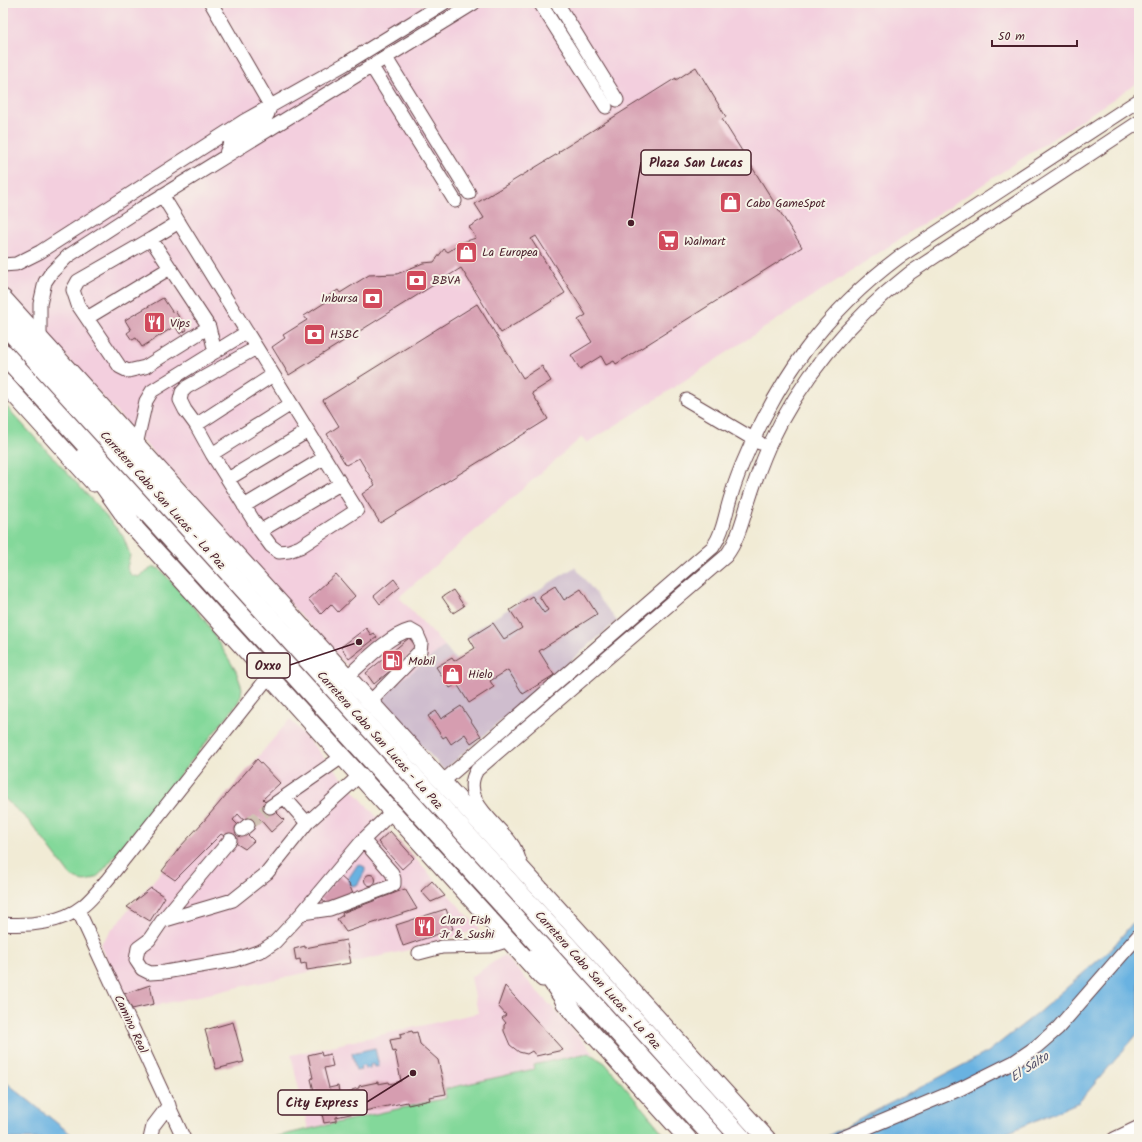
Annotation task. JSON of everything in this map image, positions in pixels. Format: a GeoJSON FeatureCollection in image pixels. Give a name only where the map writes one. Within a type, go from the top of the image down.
{"type":"FeatureCollection","features":[{"type":"Feature","properties":{"kind":"highway","name":"Carretera Cabo San Lucas - La Paz"},"geometry":{"type":"LineString","coordinates":[[3,323],[742,1139]]}},
{"type":"Feature","properties":{"kind":"highway","name":"Carretera Cabo San Lucas - La Paz"},"geometry":{"type":"LineString","coordinates":[[3,353],[715,1139]]}},
{"type":"Feature","properties":{"kind":"highway"},"geometry":{"type":"LineString","coordinates":[[28,380],[133,526]]}},
{"type":"Feature","properties":{"kind":"highway"},"geometry":{"type":"LineString","coordinates":[[303,629],[392,754]]}},
{"type":"Feature","properties":{"kind":"highway"},"geometry":{"type":"LineString","coordinates":[[498,901],[574,1013]]}},
{"type":"Feature","properties":{"kind":"main road"},"geometry":{"type":"LineString","coordinates":[[3,298],[767,1139]]}},
{"type":"Feature","properties":{"kind":"main road"},"geometry":{"type":"LineString","coordinates":[[3,382],[688,1139]]}},
{"type":"Feature","properties":{"kind":"street"},"geometry":{"type":"LineString","coordinates":[[210,3],[270,105],[270,112],[264,121],[231,144],[227,151],[226,157]]}},
{"type":"Feature","properties":{"kind":"street"},"geometry":{"type":"LineString","coordinates":[[3,265],[16,264],[40,252],[270,105],[345,64],[444,3]]}},
{"type":"Feature","properties":{"kind":"street"},"geometry":{"type":"LineString","coordinates":[[40,338],[40,304],[45,282],[51,273],[68,256],[162,196],[474,3]]}},
{"type":"Feature","properties":{"kind":"street"},"geometry":{"type":"LineString","coordinates":[[540,3],[606,107]]}},
{"type":"Feature","properties":{"kind":"street"},"geometry":{"type":"LineString","coordinates":[[557,3],[617,100]]}},
{"type":"Feature","properties":{"kind":"street"},"geometry":{"type":"LineString","coordinates":[[386,58],[469,193]]}},
{"type":"Feature","properties":{"kind":"street"},"geometry":{"type":"LineString","coordinates":[[372,67],[455,201]]}},
{"type":"Feature","properties":{"kind":"street"},"geometry":{"type":"LineString","coordinates":[[436,775],[442,778],[448,777],[709,551],[721,533],[731,496],[753,440],[766,412],[806,348],[833,314],[863,285],[899,257],[1139,100]]}},
{"type":"Feature","properties":{"kind":"street"},"geometry":{"type":"LineString","coordinates":[[525,873],[512,844],[475,800],[471,783],[475,773],[480,767],[726,556],[738,537],[769,446],[797,397],[822,359],[848,328],[893,286],[948,247],[1139,122]]}},
{"type":"Feature","properties":{"kind":"street"},"geometry":{"type":"LineString","coordinates":[[162,196],[274,375],[356,510],[300,547],[289,551],[279,552],[271,546],[260,531],[180,400],[182,392],[187,387],[256,348]]}},
{"type":"Feature","properties":{"kind":"street"},"geometry":{"type":"LineString","coordinates":[[179,222],[78,281],[73,290],[75,298],[120,367],[128,371],[145,367],[209,327]]}},
{"type":"Feature","properties":{"kind":"street"},"geometry":{"type":"LineString","coordinates":[[151,239],[209,327],[215,352]]}},
{"type":"Feature","properties":{"kind":"street"},"geometry":{"type":"LineString","coordinates":[[87,318],[170,268]]}},
{"type":"Feature","properties":{"kind":"street"},"geometry":{"type":"LineString","coordinates":[[136,445],[146,400],[152,391],[247,332]]}},
{"type":"Feature","properties":{"kind":"street"},"geometry":{"type":"LineString","coordinates":[[196,425],[274,375]]}},
{"type":"Feature","properties":{"kind":"street"},"geometry":{"type":"LineString","coordinates":[[687,400],[753,440],[769,446]]}},
{"type":"Feature","properties":{"kind":"street"},"geometry":{"type":"LineString","coordinates":[[212,454],[291,404]]}},
{"type":"Feature","properties":{"kind":"street"},"geometry":{"type":"LineString","coordinates":[[228,479],[308,431]]}},
{"type":"Feature","properties":{"kind":"street"},"geometry":{"type":"LineString","coordinates":[[244,506],[324,458]]}},
{"type":"Feature","properties":{"kind":"street"},"geometry":{"type":"LineString","coordinates":[[260,531],[340,484]]}},
{"type":"Feature","properties":{"kind":"street"},"geometry":{"type":"LineString","coordinates":[[347,677],[401,632],[410,630],[417,634],[421,643],[420,651],[370,702]]}},
{"type":"Feature","properties":{"kind":"street"},"geometry":{"type":"LineString","coordinates":[[3,924],[38,923],[78,910],[89,901],[269,676]]}},
{"type":"Feature","properties":{"kind":"street"},"geometry":{"type":"LineString","coordinates":[[270,807],[342,757]]}},
{"type":"Feature","properties":{"kind":"street"},"geometry":{"type":"LineString","coordinates":[[162,921],[233,900],[267,873],[307,823],[359,776]]}},
{"type":"Feature","properties":{"kind":"street"},"geometry":{"type":"LineString","coordinates":[[284,798],[307,823]]}},
{"type":"Feature","properties":{"kind":"street"},"geometry":{"type":"LineString","coordinates":[[230,840],[162,921],[149,940],[138,948],[136,960],[142,969],[150,973],[165,972],[235,960],[263,950],[275,942],[302,913],[363,840],[392,812]]}},
{"type":"Feature","properties":{"kind":"street"},"geometry":{"type":"LineString","coordinates":[[302,913],[330,909],[394,884],[392,873],[363,840]]}},
{"type":"Feature","properties":{"kind":"street","name":"Camino Real"},"geometry":{"type":"LineString","coordinates":[[78,910],[184,1139]]}},
{"type":"Feature","properties":{"kind":"street"},"geometry":{"type":"LineString","coordinates":[[840,1139],[960,1088],[1014,1062],[1036,1047],[1058,1028],[1139,935]]}},
{"type":"Feature","properties":{"kind":"street"},"geometry":{"type":"LineString","coordinates":[[419,953],[442,947],[490,946],[509,940]]}},
{"type":"Feature","properties":{"kind":"street"},"geometry":{"type":"LineString","coordinates":[[150,1139],[153,1126],[169,1105]]}},
{"type":"Feature","properties":{"kind":"street"},"geometry":{"type":"LineString","coordinates":[[1114,1139],[1139,1127]]}},
{"type":"Feature","properties":{"kind":"shaded area"},"geometry":{"type":"Polygon","coordinates":[[[3,3],[1139,3],[1139,82],[632,415],[587,443],[582,437],[399,597],[445,646],[378,698],[332,650],[3,287],[3,3]]]}},
{"type":"Feature","properties":{"kind":"shaded area"},"geometry":{"type":"Polygon","coordinates":[[[575,567],[617,621],[444,770],[378,698],[445,646],[456,660],[474,648],[467,635],[575,567]]]}},
{"type":"Feature","properties":{"kind":"shaded area"},"geometry":{"type":"Polygon","coordinates":[[[290,719],[377,817],[480,929],[413,949],[131,1011],[100,944],[290,719]]]}},
{"type":"Feature","properties":{"kind":"shaded area"},"geometry":{"type":"Polygon","coordinates":[[[504,955],[595,1054],[589,1053],[533,1065],[534,1069],[447,1098],[308,1129],[291,1055],[478,1013],[471,977],[504,955]]]}},
{"type":"Feature","properties":{"kind":"green space"},"geometry":{"type":"Polygon","coordinates":[[[3,403],[123,536],[130,555],[127,568],[131,575],[138,577],[153,567],[160,569],[205,620],[236,671],[242,688],[241,696],[237,704],[101,873],[98,876],[86,881],[78,880],[70,875],[30,822],[3,797],[3,403]]]}},
{"type":"Feature","properties":{"kind":"green space"},"geometry":{"type":"Polygon","coordinates":[[[589,1053],[605,1063],[668,1139],[265,1139],[446,1098],[445,1089],[534,1069],[533,1065],[589,1053]]]}},
{"type":"Feature","properties":{"kind":"water"},"geometry":{"type":"Polygon","coordinates":[[[358,864],[365,867],[365,871],[358,884],[353,886],[349,884],[348,879],[358,864]]]}},
{"type":"Feature","properties":{"kind":"water","name":"El Salto"},"geometry":{"type":"Polygon","coordinates":[[[1139,915],[1139,1032],[1079,1102],[993,1139],[822,1139],[988,1052],[1039,1012],[1112,948],[1139,915]]]}},
{"type":"Feature","properties":{"kind":"water"},"geometry":{"type":"Polygon","coordinates":[[[375,1048],[379,1066],[375,1067],[374,1064],[370,1065],[370,1068],[365,1069],[364,1066],[360,1067],[361,1070],[356,1071],[352,1053],[375,1048]]]}},
{"type":"Feature","properties":{"kind":"water"},"geometry":{"type":"Polygon","coordinates":[[[3,1080],[77,1139],[3,1139],[3,1080]]]}},
{"type":"Feature","properties":{"kind":"building"},"geometry":{"type":"Polygon","coordinates":[[[696,67],[726,117],[722,119],[802,247],[616,364],[614,361],[606,365],[601,356],[580,369],[571,355],[592,342],[578,320],[586,315],[536,236],[531,239],[565,293],[501,333],[461,268],[289,375],[272,347],[285,338],[283,335],[307,320],[304,316],[329,300],[327,297],[338,290],[340,293],[369,275],[397,274],[423,263],[434,262],[444,249],[448,252],[463,242],[476,238],[469,227],[484,218],[475,204],[696,67]]]}},
{"type":"Feature","properties":{"kind":"building","name":"Vips"},"geometry":{"type":"Polygon","coordinates":[[[163,298],[173,313],[175,311],[187,330],[180,334],[175,326],[142,347],[136,338],[132,340],[127,333],[131,330],[125,320],[163,298]]]}},
{"type":"Feature","properties":{"kind":"building"},"geometry":{"type":"Polygon","coordinates":[[[477,304],[523,378],[542,366],[551,381],[532,393],[548,419],[380,523],[362,494],[375,485],[359,458],[346,465],[327,434],[339,426],[323,400],[477,304]]]}},
{"type":"Feature","properties":{"kind":"building"},"geometry":{"type":"Polygon","coordinates":[[[336,574],[355,596],[338,612],[331,604],[321,614],[308,599],[336,574]]]}},
{"type":"Feature","properties":{"kind":"building"},"geometry":{"type":"Polygon","coordinates":[[[394,579],[400,587],[380,604],[374,596],[394,579]]]}},
{"type":"Feature","properties":{"kind":"building"},"geometry":{"type":"Polygon","coordinates":[[[555,586],[564,600],[581,589],[597,614],[539,651],[554,675],[523,694],[508,670],[490,681],[494,687],[469,703],[457,684],[450,688],[436,667],[452,658],[454,661],[475,648],[469,638],[493,623],[504,639],[522,628],[510,610],[532,596],[544,613],[548,610],[539,596],[555,586]]]}},
{"type":"Feature","properties":{"kind":"building"},"geometry":{"type":"Polygon","coordinates":[[[453,590],[464,606],[453,613],[442,597],[453,590]]]}},
{"type":"Feature","properties":{"kind":"building"},"geometry":{"type":"Polygon","coordinates":[[[366,628],[371,635],[374,633],[377,637],[349,659],[341,647],[366,628]]]}},
{"type":"Feature","properties":{"kind":"building","name":"Mobil"},"geometry":{"type":"Polygon","coordinates":[[[409,638],[418,648],[374,684],[366,673],[409,638]]]}},
{"type":"Feature","properties":{"kind":"building"},"geometry":{"type":"Polygon","coordinates":[[[461,706],[481,736],[471,743],[465,734],[451,744],[446,736],[443,738],[428,716],[436,711],[441,719],[461,706]]]}},
{"type":"Feature","properties":{"kind":"building"},"geometry":{"type":"Polygon","coordinates":[[[257,759],[280,783],[263,799],[284,820],[271,832],[259,818],[249,826],[238,814],[233,820],[254,841],[245,849],[221,834],[175,880],[162,871],[180,847],[257,759]]]}},
{"type":"Feature","properties":{"kind":"building"},"geometry":{"type":"Polygon","coordinates":[[[390,831],[414,858],[402,869],[378,842],[390,831]]]}},
{"type":"Feature","properties":{"kind":"building"},"geometry":{"type":"Polygon","coordinates":[[[368,875],[372,875],[374,876],[374,884],[368,885],[365,882],[365,878],[368,875]]]}},
{"type":"Feature","properties":{"kind":"building"},"geometry":{"type":"Polygon","coordinates":[[[340,876],[349,884],[353,894],[327,905],[321,898],[340,876]]]}},
{"type":"Feature","properties":{"kind":"building"},"geometry":{"type":"Polygon","coordinates":[[[432,881],[445,896],[431,902],[421,891],[432,881]]]}},
{"type":"Feature","properties":{"kind":"building"},"geometry":{"type":"Polygon","coordinates":[[[151,888],[165,897],[150,921],[127,907],[151,888]]]}},
{"type":"Feature","properties":{"kind":"building"},"geometry":{"type":"Polygon","coordinates":[[[405,889],[417,909],[346,932],[337,919],[343,915],[342,913],[405,889]]]}},
{"type":"Feature","properties":{"kind":"building","name":"Claro Fish Jr & Sushi"},"geometry":{"type":"Polygon","coordinates":[[[446,909],[453,929],[403,946],[396,925],[446,909]]]}},
{"type":"Feature","properties":{"kind":"building"},"geometry":{"type":"Polygon","coordinates":[[[346,940],[351,963],[307,970],[306,963],[301,964],[300,959],[296,960],[294,949],[346,940]]]}},
{"type":"Feature","properties":{"kind":"building"},"geometry":{"type":"Polygon","coordinates":[[[150,985],[154,1004],[132,1009],[124,994],[150,985]]]}},
{"type":"Feature","properties":{"kind":"building"},"geometry":{"type":"Polygon","coordinates":[[[505,986],[563,1050],[536,1056],[532,1051],[527,1054],[519,1052],[510,1045],[504,1031],[504,1025],[506,1023],[502,1018],[506,1015],[498,1006],[505,986]]]}},
{"type":"Feature","properties":{"kind":"building"},"geometry":{"type":"Polygon","coordinates":[[[233,1022],[244,1062],[216,1069],[205,1030],[233,1022]]]}},
{"type":"Feature","properties":{"kind":"building"},"geometry":{"type":"Polygon","coordinates":[[[412,1031],[413,1033],[417,1032],[420,1044],[438,1060],[446,1094],[429,1097],[430,1100],[408,1105],[407,1102],[336,1117],[336,1121],[324,1123],[319,1100],[325,1098],[325,1096],[317,1097],[316,1090],[314,1091],[308,1055],[321,1052],[322,1056],[330,1054],[333,1066],[324,1068],[329,1088],[338,1086],[339,1093],[335,1094],[335,1096],[352,1092],[352,1090],[359,1088],[359,1086],[378,1082],[378,1084],[389,1082],[390,1084],[401,1081],[395,1051],[393,1052],[390,1040],[401,1038],[400,1034],[412,1031]]]}},
{"type":"Feature","properties":{"kind":"tunnel"},"geometry":{"type":"LineString","coordinates":[[248,825],[270,807]]}},
{"type":"Feature","properties":{"kind":"place","name":"Cabo GameSpot"},"geometry":{"type":"Point","coordinates":[730,203]}},
{"type":"Feature","properties":{"kind":"place","name":"Plaza San Lucas"},"geometry":{"type":"Point","coordinates":[631,223]}},
{"type":"Feature","properties":{"kind":"place","name":"Walmart"},"geometry":{"type":"Point","coordinates":[669,241]}},
{"type":"Feature","properties":{"kind":"place","name":"La Europea"},"geometry":{"type":"Point","coordinates":[467,252]}},
{"type":"Feature","properties":{"kind":"place","name":"BBVA"},"geometry":{"type":"Point","coordinates":[417,280]}},
{"type":"Feature","properties":{"kind":"place","name":"Inbursa"},"geometry":{"type":"Point","coordinates":[373,298]}},
{"type":"Feature","properties":{"kind":"place","name":"Vips"},"geometry":{"type":"Point","coordinates":[155,323]}},
{"type":"Feature","properties":{"kind":"place","name":"HSBC"},"geometry":{"type":"Point","coordinates":[315,334]}},
{"type":"Feature","properties":{"kind":"place","name":"Oxxo"},"geometry":{"type":"Point","coordinates":[359,642]}},
{"type":"Feature","properties":{"kind":"place","name":"Mobil"},"geometry":{"type":"Point","coordinates":[392,661]}},
{"type":"Feature","properties":{"kind":"place","name":"Hielo"},"geometry":{"type":"Point","coordinates":[453,674]}},
{"type":"Feature","properties":{"kind":"place","name":"Claro Fish Jr & Sushi"},"geometry":{"type":"Point","coordinates":[424,927]}},
{"type":"Feature","properties":{"kind":"place","name":"City Express"},"geometry":{"type":"Point","coordinates":[413,1073]}}]}
